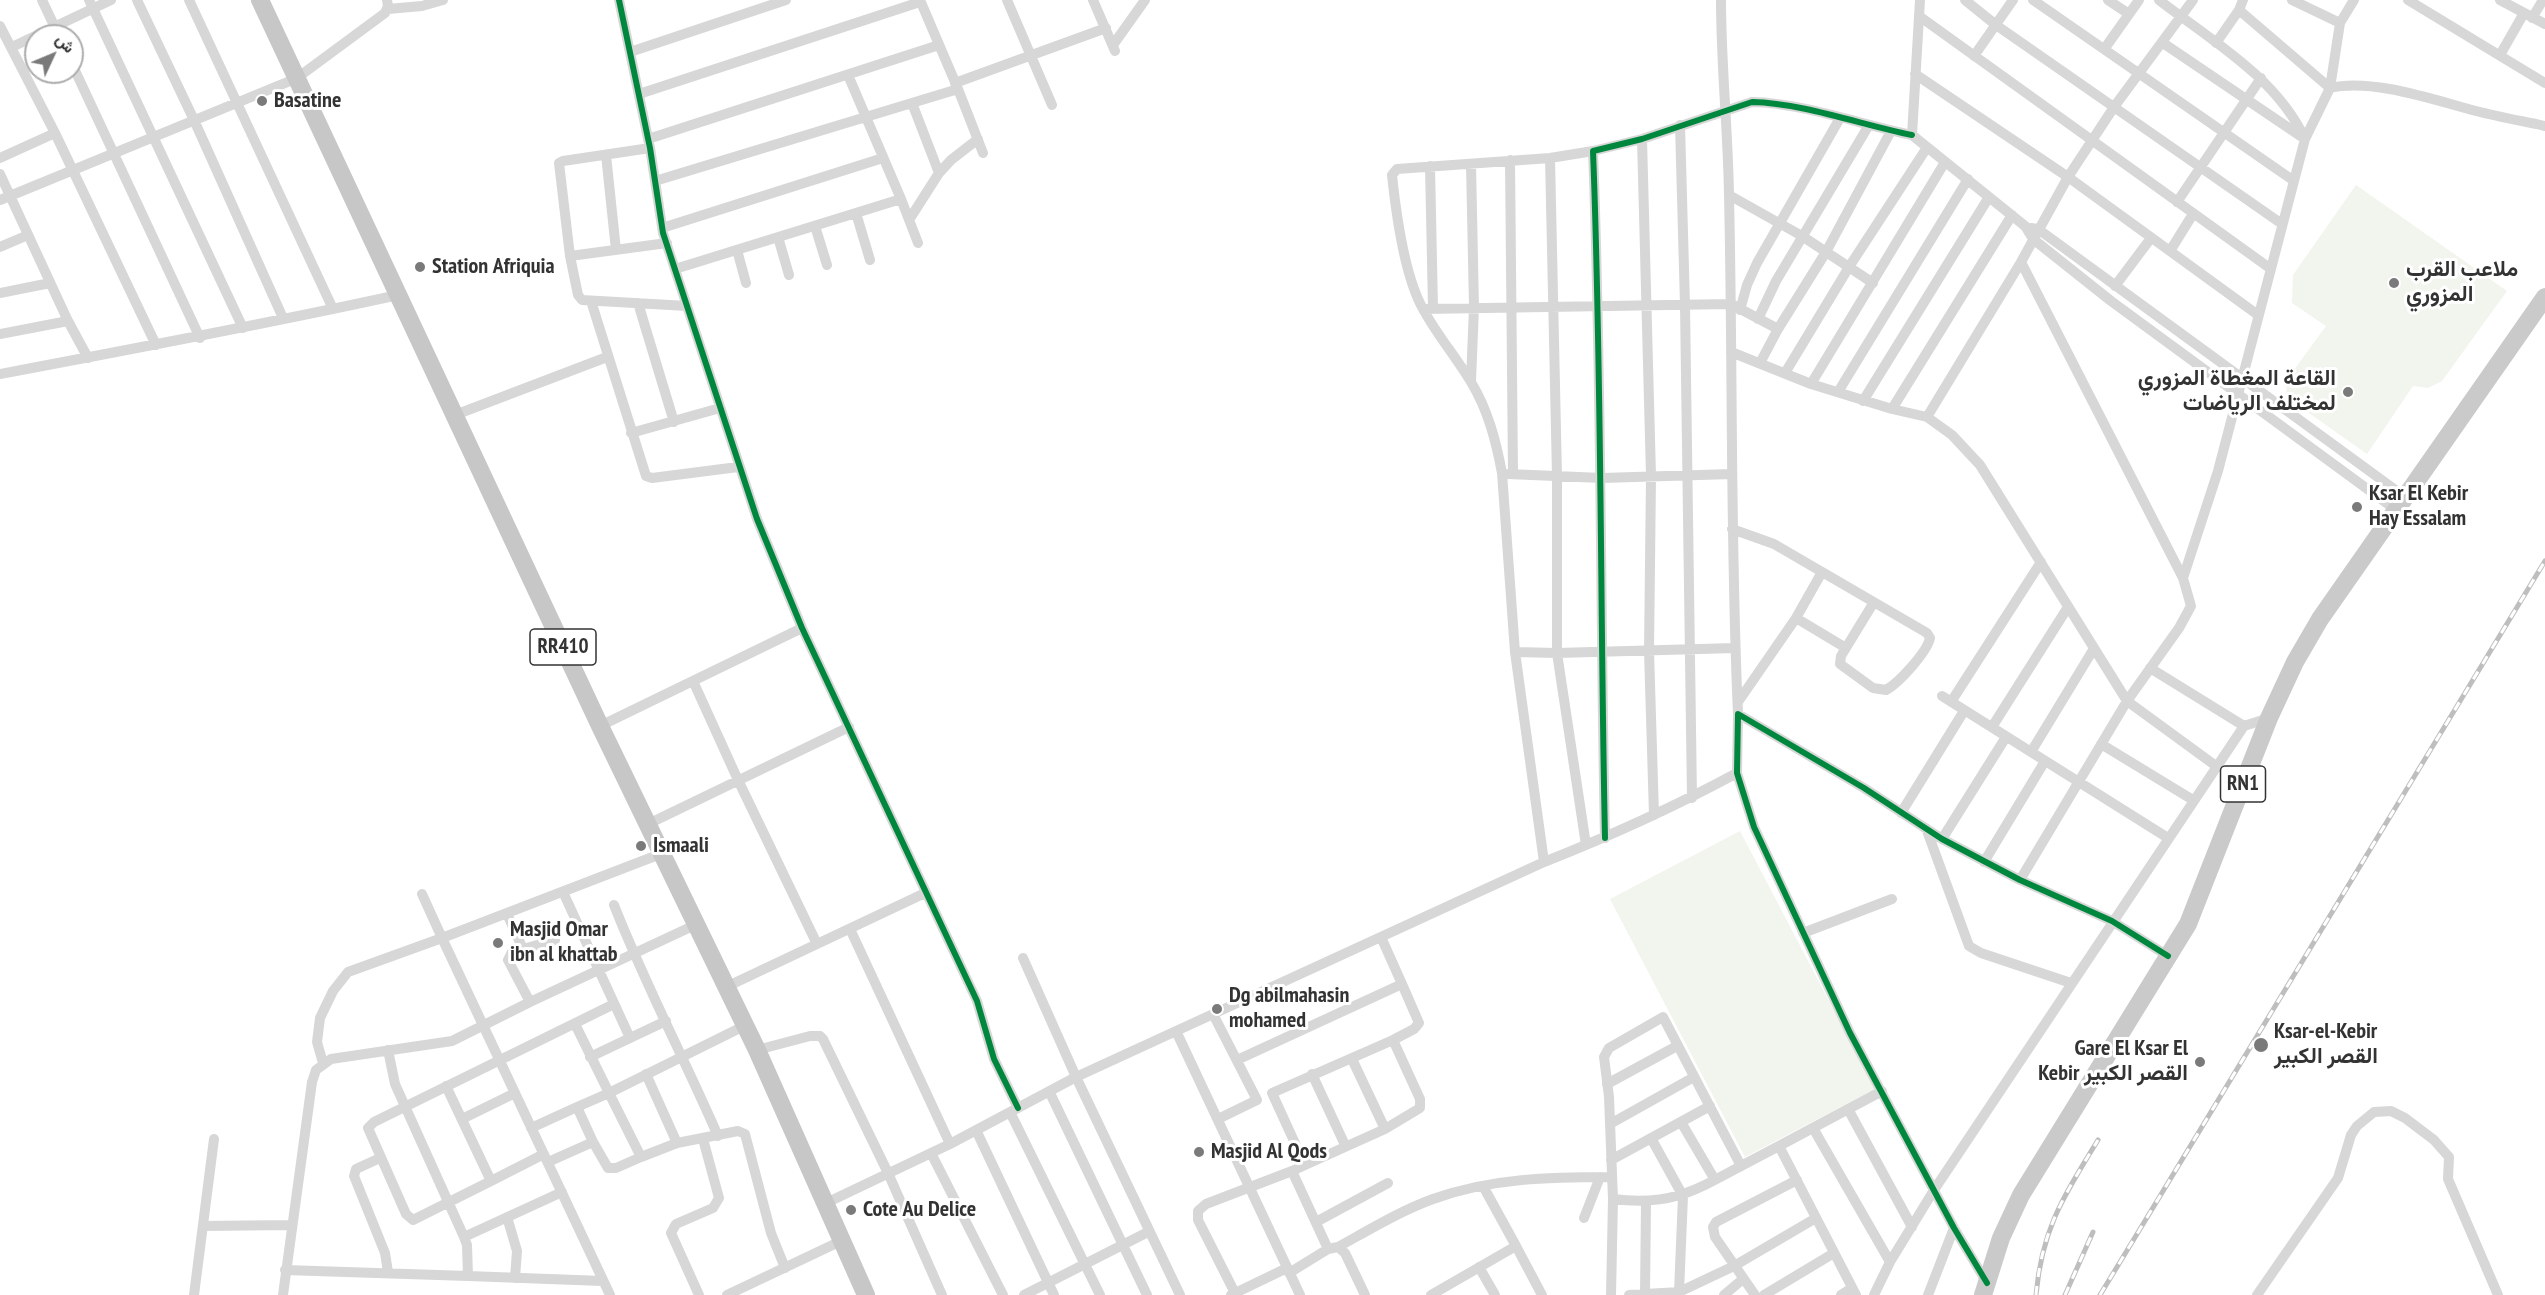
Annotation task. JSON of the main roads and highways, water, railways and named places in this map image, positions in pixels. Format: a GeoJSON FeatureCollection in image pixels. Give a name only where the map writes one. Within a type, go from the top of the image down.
{"type":"FeatureCollection","features":[{"type":"Feature","properties":{"kind":"highway","name":"RR410"},"geometry":{"type":"LineString","coordinates":[[260,0],[600,726],[757,1050],[866,1295]]}},
{"type":"Feature","properties":{"kind":"main road","name":"RN1"},"geometry":{"type":"LineString","coordinates":[[1985,1289],[2001,1238],[2021,1195],[2188,924],[2270,718],[2307,641],[2545,297]]}},
{"type":"Feature","properties":{"kind":"railway"},"geometry":{"type":"LineString","coordinates":[[2100,1295],[2545,561]]}},
{"type":"Feature","properties":{"kind":"railway"},"geometry":{"type":"LineString","coordinates":[[2036,1295],[2043,1250],[2056,1213],[2098,1140]]}},
{"type":"Feature","properties":{"kind":"railway"},"geometry":{"type":"LineString","coordinates":[[2065,1295],[2093,1232]]}},
{"type":"Feature","properties":{"kind":"place","name":"Basatine"},"geometry":{"type":"Point","coordinates":[262,101]}},
{"type":"Feature","properties":{"kind":"place","name":"Station Afriquia"},"geometry":{"type":"Point","coordinates":[420,267]}},
{"type":"Feature","properties":{"kind":"place","name":"ملاعب القرب المزوري"},"geometry":{"type":"Point","coordinates":[2394,283]}},
{"type":"Feature","properties":{"kind":"place","name":"القاعة المغطاة المزوري لمختلف الرياضات"},"geometry":{"type":"Point","coordinates":[2348,392]}},
{"type":"Feature","properties":{"kind":"place","name":"Ksar El Kebir Hay Essalam"},"geometry":{"type":"Point","coordinates":[2357,507]}},
{"type":"Feature","properties":{"kind":"place","name":"Ismaali"},"geometry":{"type":"Point","coordinates":[641,846]}},
{"type":"Feature","properties":{"kind":"place","name":"Masjid Omar ibn al khattab"},"geometry":{"type":"Point","coordinates":[498,943]}},
{"type":"Feature","properties":{"kind":"place","name":"Dg abilmahasin mohamed"},"geometry":{"type":"Point","coordinates":[1217,1009]}},
{"type":"Feature","properties":{"kind":"place","name":"Ksar-el-Kebir القصر الكبير"},"geometry":{"type":"Point","coordinates":[2261,1045]}},
{"type":"Feature","properties":{"kind":"place","name":"Gare El Ksar El Kebir القصر الكبير"},"geometry":{"type":"Point","coordinates":[2200,1062]}},
{"type":"Feature","properties":{"kind":"place","name":"Masjid Al Qods"},"geometry":{"type":"Point","coordinates":[1199,1152]}},
{"type":"Feature","properties":{"kind":"place","name":"Cote Au Delice"},"geometry":{"type":"Point","coordinates":[851,1210]}}]}
